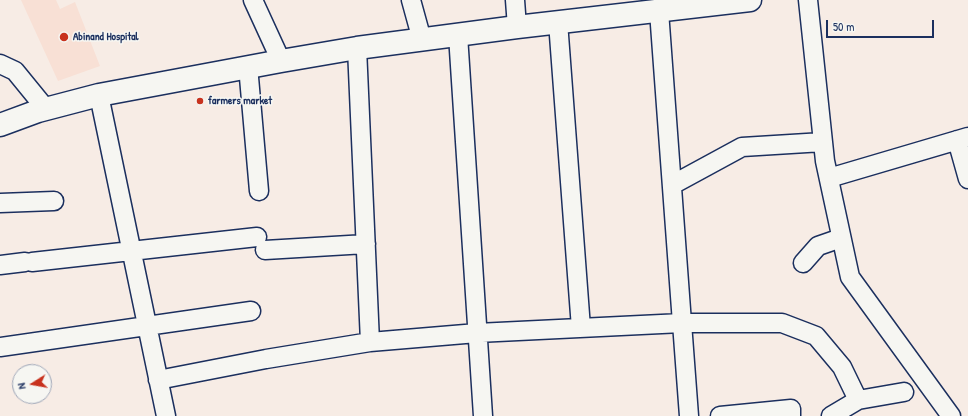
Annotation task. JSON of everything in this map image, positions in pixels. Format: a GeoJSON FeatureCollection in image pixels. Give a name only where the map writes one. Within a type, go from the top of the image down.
{"type":"FeatureCollection","features":[{"type":"Feature","properties":{"kind":"main road"},"geometry":{"type":"LineString","coordinates":[[0,125],[46,109],[99,95],[248,66],[357,48],[517,27],[750,0]]}},
{"type":"Feature","properties":{"kind":"street"},"geometry":{"type":"LineString","coordinates":[[253,0],[281,61]]}},
{"type":"Feature","properties":{"kind":"street"},"geometry":{"type":"LineString","coordinates":[[411,0],[422,40]]}},
{"type":"Feature","properties":{"kind":"street"},"geometry":{"type":"LineString","coordinates":[[515,0],[517,27]]}},
{"type":"Feature","properties":{"kind":"street"},"geometry":{"type":"LineString","coordinates":[[808,0],[823,142],[850,277],[951,416]]}},
{"type":"Feature","properties":{"kind":"street"},"geometry":{"type":"LineString","coordinates":[[659,11],[689,416]]}},
{"type":"Feature","properties":{"kind":"street"},"geometry":{"type":"LineString","coordinates":[[558,22],[581,328]]}},
{"type":"Feature","properties":{"kind":"street"},"geometry":{"type":"LineString","coordinates":[[458,35],[483,416]]}},
{"type":"Feature","properties":{"kind":"street"},"geometry":{"type":"LineString","coordinates":[[357,48],[370,342]]}},
{"type":"Feature","properties":{"kind":"street"},"geometry":{"type":"LineString","coordinates":[[0,64],[15,71],[46,109]]}},
{"type":"Feature","properties":{"kind":"street"},"geometry":{"type":"LineString","coordinates":[[248,66],[259,191]]}},
{"type":"Feature","properties":{"kind":"street"},"geometry":{"type":"LineString","coordinates":[[99,95],[166,416]]}},
{"type":"Feature","properties":{"kind":"street"},"geometry":{"type":"LineString","coordinates":[[829,178],[962,138],[968,179]]}},
{"type":"Feature","properties":{"kind":"street"},"geometry":{"type":"LineString","coordinates":[[672,185],[742,147],[823,142]]}},
{"type":"Feature","properties":{"kind":"street"},"geometry":{"type":"LineString","coordinates":[[0,203],[54,201]]}},
{"type":"Feature","properties":{"kind":"street"},"geometry":{"type":"LineString","coordinates":[[803,263],[818,246],[841,238]]}},
{"type":"Feature","properties":{"kind":"street"},"geometry":{"type":"LineString","coordinates":[[0,265],[132,251],[261,244],[366,244]]}},
{"type":"Feature","properties":{"kind":"street"},"geometry":{"type":"LineString","coordinates":[[0,347],[251,311]]}},
{"type":"Feature","properties":{"kind":"street"},"geometry":{"type":"LineString","coordinates":[[158,380],[266,359],[370,342],[477,333],[682,322],[782,323],[816,336],[842,367],[858,400]]}},
{"type":"Feature","properties":{"kind":"street"},"geometry":{"type":"LineString","coordinates":[[831,416],[858,400],[904,392]]}},
{"type":"Feature","properties":{"kind":"street"},"geometry":{"type":"LineString","coordinates":[[720,416],[791,409],[791,416]]}},
{"type":"Feature","properties":{"kind":"shaded area","name":"Abinand Hospital"},"geometry":{"type":"Polygon","coordinates":[[[21,0],[56,0],[60,9],[75,2],[100,66],[58,81],[21,0]]]}},
{"type":"Feature","properties":{"kind":"place","name":"Abinand Hospital"},"geometry":{"type":"Point","coordinates":[64,37]}},
{"type":"Feature","properties":{"kind":"place","name":"farmers market"},"geometry":{"type":"Point","coordinates":[200,101]}}]}
